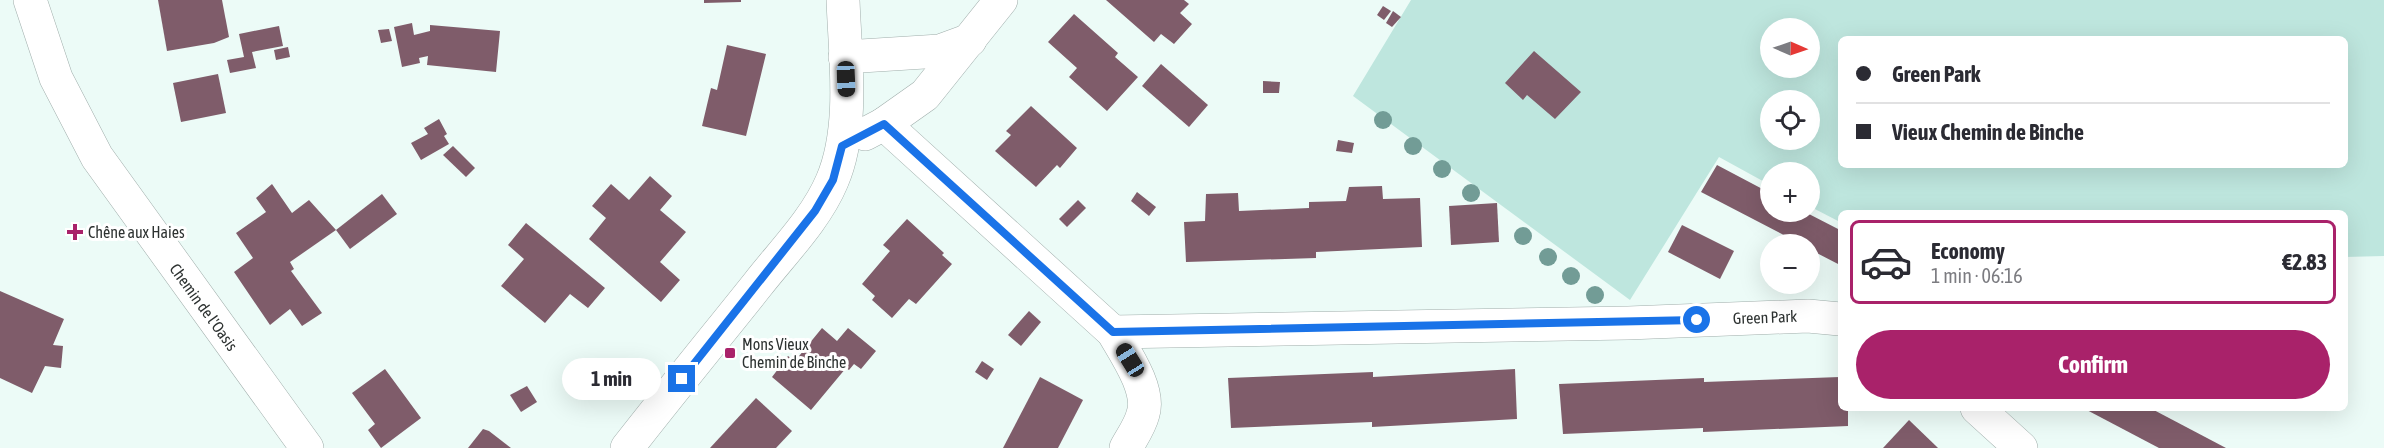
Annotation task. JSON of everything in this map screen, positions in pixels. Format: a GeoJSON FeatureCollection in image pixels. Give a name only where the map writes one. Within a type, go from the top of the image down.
{"type":"FeatureCollection","features":[{"type":"Feature","properties":{"kind":"street","name":"Chemin de l'Oasis"},"geometry":{"type":"LineString","coordinates":[[30,0],[56,78],[97,157],[308,448]]}},
{"type":"Feature","properties":{"kind":"street"},"geometry":{"type":"LineString","coordinates":[[627,448],[815,211],[833,180],[842,146],[847,102],[843,0]]}},
{"type":"Feature","properties":{"kind":"street"},"geometry":{"type":"LineString","coordinates":[[842,146],[884,124],[925,94],[1001,0]]}},
{"type":"Feature","properties":{"kind":"street"},"geometry":{"type":"LineString","coordinates":[[845,57],[940,51],[970,40]]}},
{"type":"Feature","properties":{"kind":"street"},"geometry":{"type":"LineString","coordinates":[[884,124],[1113,332],[1141,384],[1144,413],[1126,448]]}},
{"type":"Feature","properties":{"kind":"street","name":"Green Park"},"geometry":{"type":"LineString","coordinates":[[1113,332],[1617,323],[1808,316],[1838,320]]}},
{"type":"Feature","properties":{"kind":"street"},"geometry":{"type":"LineString","coordinates":[[1980,411],[2021,448]]}},
{"type":"Feature","properties":{"kind":"green space"},"geometry":{"type":"Polygon","coordinates":[[[1411,0],[2384,0],[2384,256],[2348,257],[2348,210],[1838,210],[1838,221],[1820,212],[1820,162],[1760,162],[1760,180],[1719,157],[1630,300],[1353,96],[1411,0]]]}},
{"type":"Feature","properties":{"kind":"building"},"geometry":{"type":"Polygon","coordinates":[[[158,0],[222,0],[229,37],[214,43],[167,51],[158,0]]]}},
{"type":"Feature","properties":{"kind":"building"},"geometry":{"type":"Polygon","coordinates":[[[704,0],[741,0],[741,2],[704,3],[704,0]]]}},
{"type":"Feature","properties":{"kind":"building"},"geometry":{"type":"Polygon","coordinates":[[[1106,0],[1184,0],[1189,4],[1180,13],[1192,24],[1174,44],[1161,34],[1154,42],[1106,0]]]}},
{"type":"Feature","properties":{"kind":"building"},"geometry":{"type":"Polygon","coordinates":[[[1383,6],[1391,11],[1384,20],[1377,15],[1383,6]]]}},
{"type":"Feature","properties":{"kind":"building"},"geometry":{"type":"Polygon","coordinates":[[[1393,11],[1401,17],[1392,27],[1386,23],[1393,11]]]}},
{"type":"Feature","properties":{"kind":"building"},"geometry":{"type":"Polygon","coordinates":[[[1074,14],[1118,53],[1115,57],[1138,77],[1107,111],[1069,77],[1077,68],[1048,42],[1074,14]]]}},
{"type":"Feature","properties":{"kind":"building"},"geometry":{"type":"Polygon","coordinates":[[[412,23],[414,35],[430,31],[430,25],[500,31],[496,72],[427,65],[428,56],[419,58],[420,63],[402,67],[394,27],[412,23]]]}},
{"type":"Feature","properties":{"kind":"building"},"geometry":{"type":"Polygon","coordinates":[[[279,26],[283,46],[252,52],[256,68],[230,73],[227,60],[244,57],[239,34],[279,26]]]}},
{"type":"Feature","properties":{"kind":"building"},"geometry":{"type":"Polygon","coordinates":[[[389,29],[392,41],[381,43],[378,30],[389,29]]]}},
{"type":"Feature","properties":{"kind":"building"},"geometry":{"type":"Polygon","coordinates":[[[727,45],[766,54],[746,136],[702,126],[711,88],[717,90],[727,45]]]}},
{"type":"Feature","properties":{"kind":"building"},"geometry":{"type":"Polygon","coordinates":[[[288,47],[290,57],[276,60],[274,50],[288,47]]]}},
{"type":"Feature","properties":{"kind":"building"},"geometry":{"type":"Polygon","coordinates":[[[1534,51],[1581,92],[1555,119],[1527,95],[1523,100],[1505,83],[1534,51]]]}},
{"type":"Feature","properties":{"kind":"building"},"geometry":{"type":"Polygon","coordinates":[[[1161,64],[1208,105],[1189,127],[1142,86],[1161,64]]]}},
{"type":"Feature","properties":{"kind":"building"},"geometry":{"type":"Polygon","coordinates":[[[218,74],[226,113],[181,122],[173,83],[218,74]]]}},
{"type":"Feature","properties":{"kind":"building"},"geometry":{"type":"Polygon","coordinates":[[[1263,81],[1280,82],[1279,93],[1263,93],[1263,81]]]}},
{"type":"Feature","properties":{"kind":"building"},"geometry":{"type":"Polygon","coordinates":[[[1031,106],[1077,148],[1060,168],[1057,165],[1036,187],[995,151],[1011,135],[1006,131],[1031,106]]]}},
{"type":"Feature","properties":{"kind":"building"},"geometry":{"type":"Polygon","coordinates":[[[439,119],[447,134],[444,136],[449,144],[421,160],[411,143],[428,134],[424,128],[439,119]]]}},
{"type":"Feature","properties":{"kind":"building"},"geometry":{"type":"Polygon","coordinates":[[[1338,140],[1354,143],[1352,153],[1336,151],[1338,140]]]}},
{"type":"Feature","properties":{"kind":"building"},"geometry":{"type":"Polygon","coordinates":[[[453,146],[475,168],[466,177],[443,155],[453,146]]]}},
{"type":"Feature","properties":{"kind":"building"},"geometry":{"type":"Polygon","coordinates":[[[1717,165],[1760,188],[1760,222],[1820,222],[1820,220],[1838,229],[1838,264],[1820,255],[1820,234],[1782,234],[1701,192],[1717,165]]]}},
{"type":"Feature","properties":{"kind":"building"},"geometry":{"type":"Polygon","coordinates":[[[650,176],[672,196],[660,210],[686,232],[660,262],[680,280],[661,302],[589,239],[606,218],[592,206],[611,184],[629,200],[650,176]]]}},
{"type":"Feature","properties":{"kind":"building"},"geometry":{"type":"Polygon","coordinates":[[[272,184],[292,213],[309,200],[336,230],[290,262],[294,269],[291,271],[322,313],[302,326],[290,309],[270,325],[234,272],[253,258],[236,233],[266,212],[256,198],[272,184]]]}},
{"type":"Feature","properties":{"kind":"building"},"geometry":{"type":"Polygon","coordinates":[[[1382,186],[1383,199],[1420,198],[1422,247],[1316,252],[1316,258],[1186,262],[1184,222],[1205,221],[1206,194],[1238,193],[1239,211],[1309,208],[1309,202],[1346,201],[1349,187],[1382,186]]]}},
{"type":"Feature","properties":{"kind":"building"},"geometry":{"type":"Polygon","coordinates":[[[1137,192],[1156,207],[1149,216],[1131,201],[1137,192]]]}},
{"type":"Feature","properties":{"kind":"building"},"geometry":{"type":"Polygon","coordinates":[[[382,194],[397,214],[350,249],[336,230],[382,194]]]}},
{"type":"Feature","properties":{"kind":"building"},"geometry":{"type":"Polygon","coordinates":[[[1078,200],[1086,208],[1067,227],[1059,219],[1078,200]]]}},
{"type":"Feature","properties":{"kind":"building"},"geometry":{"type":"Polygon","coordinates":[[[1497,203],[1499,242],[1451,245],[1449,206],[1497,203]]]}},
{"type":"Feature","properties":{"kind":"building"},"geometry":{"type":"Polygon","coordinates":[[[907,219],[944,253],[942,255],[952,264],[916,304],[909,299],[892,318],[872,300],[875,296],[862,284],[890,251],[883,245],[907,219]]]}},
{"type":"Feature","properties":{"kind":"building"},"geometry":{"type":"Polygon","coordinates":[[[526,223],[605,288],[588,308],[570,294],[545,323],[501,286],[524,259],[508,245],[526,223]]]}},
{"type":"Feature","properties":{"kind":"building"},"geometry":{"type":"Polygon","coordinates":[[[1682,225],[1734,251],[1720,279],[1668,252],[1682,225]]]}},
{"type":"Feature","properties":{"kind":"building"},"geometry":{"type":"Polygon","coordinates":[[[0,291],[64,319],[53,345],[63,346],[61,368],[45,366],[32,393],[0,378],[0,291]]]}},
{"type":"Feature","properties":{"kind":"building"},"geometry":{"type":"Polygon","coordinates":[[[1029,311],[1041,322],[1021,346],[1008,335],[1029,311]]]}},
{"type":"Feature","properties":{"kind":"building"},"geometry":{"type":"Polygon","coordinates":[[[822,328],[837,341],[848,328],[876,351],[861,369],[854,364],[849,370],[846,368],[811,410],[772,377],[788,356],[795,361],[822,328]]]}},
{"type":"Feature","properties":{"kind":"building"},"geometry":{"type":"Polygon","coordinates":[[[982,361],[994,369],[987,380],[975,372],[982,361]]]}},
{"type":"Feature","properties":{"kind":"building"},"geometry":{"type":"Polygon","coordinates":[[[385,369],[421,418],[381,448],[368,430],[375,424],[352,393],[385,369]]]}},
{"type":"Feature","properties":{"kind":"building"},"geometry":{"type":"Polygon","coordinates":[[[1515,369],[1517,419],[1372,427],[1372,422],[1231,428],[1228,378],[1373,372],[1373,377],[1515,369]]]}},
{"type":"Feature","properties":{"kind":"building"},"geometry":{"type":"Polygon","coordinates":[[[1040,377],[1083,400],[1058,448],[1003,448],[1040,377]]]}},
{"type":"Feature","properties":{"kind":"building"},"geometry":{"type":"Polygon","coordinates":[[[1838,377],[1838,411],[1848,411],[1848,426],[1703,432],[1703,428],[1563,434],[1559,384],[1704,378],[1704,382],[1838,377]]]}},
{"type":"Feature","properties":{"kind":"building"},"geometry":{"type":"Polygon","coordinates":[[[527,386],[537,402],[521,412],[510,395],[527,386]]]}},
{"type":"Feature","properties":{"kind":"building"},"geometry":{"type":"Polygon","coordinates":[[[756,398],[792,431],[776,448],[710,448],[756,398]]]}},
{"type":"Feature","properties":{"kind":"building"},"geometry":{"type":"Polygon","coordinates":[[[2089,411],[2156,411],[2226,448],[2159,448],[2089,411]]]}},
{"type":"Feature","properties":{"kind":"building"},"geometry":{"type":"Polygon","coordinates":[[[1909,420],[1936,446],[1938,448],[1883,448],[1909,420]]]}},
{"type":"Feature","properties":{"kind":"building"},"geometry":{"type":"Polygon","coordinates":[[[483,429],[489,431],[511,448],[468,448],[483,429]]]}},
{"type":"Feature","properties":{"kind":"place","name":"Chêne aux Haies"},"geometry":{"type":"Point","coordinates":[75,232]}},
{"type":"Feature","properties":{"kind":"place","name":"Mons Vieux Chemin de Binche"},"geometry":{"type":"Point","coordinates":[730,353]}},
{"type":"Feature","properties":{"kind":"route"},"geometry":{"type":"LineString","coordinates":[[682,379],[815,211],[833,180],[842,146],[884,124],[1113,332],[1697,320]]}}]}
